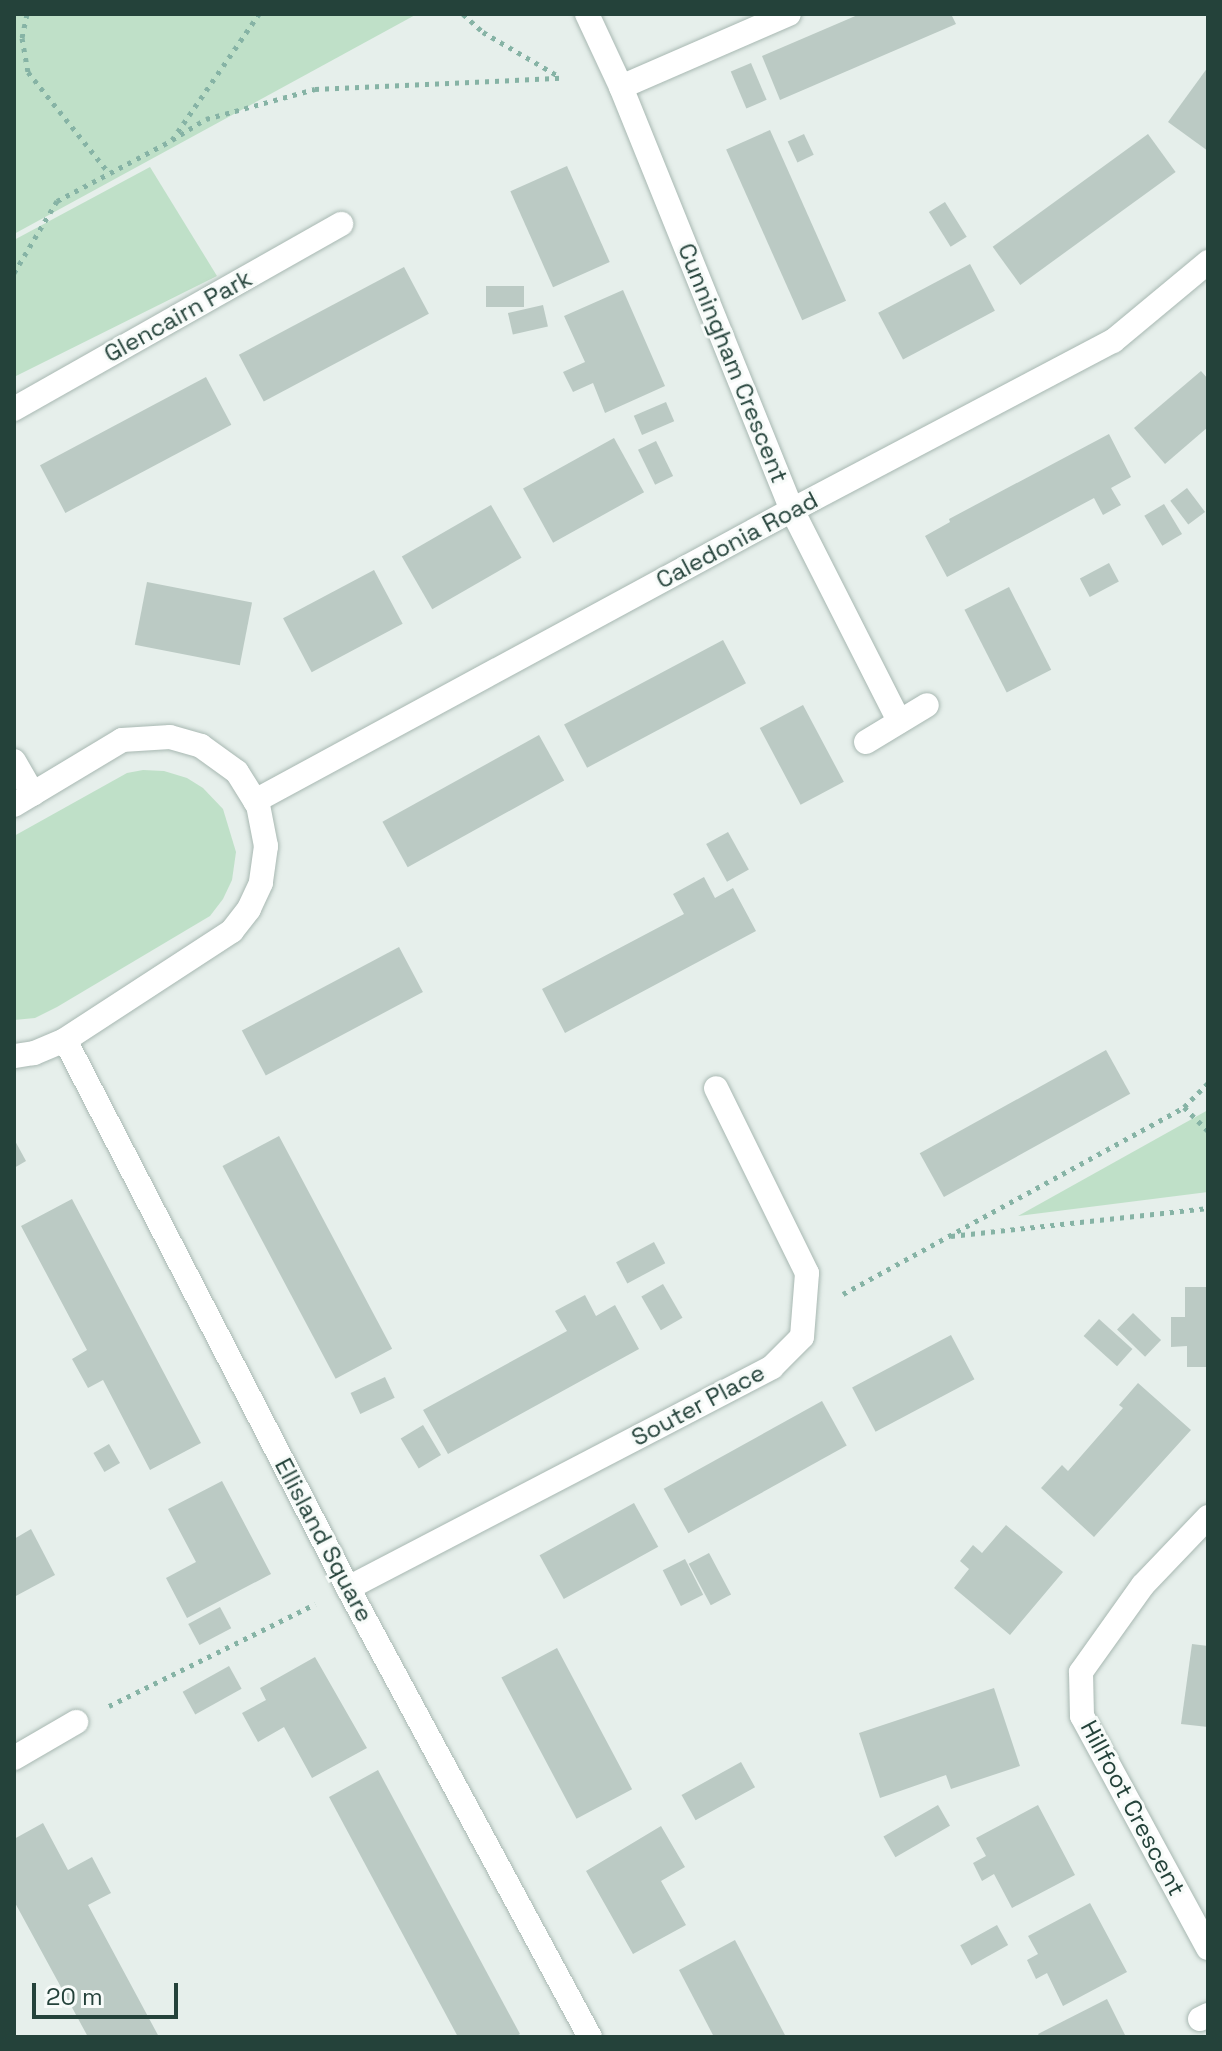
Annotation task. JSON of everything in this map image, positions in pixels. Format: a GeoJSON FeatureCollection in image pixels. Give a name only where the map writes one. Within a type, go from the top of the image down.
{"type":"FeatureCollection","features":[{"type":"Feature","properties":{"kind":"street","name":"Cunningham Crescent"},"geometry":{"type":"LineString","coordinates":[[587,14],[621,87],[792,510],[899,721]]}},
{"type":"Feature","properties":{"kind":"street"},"geometry":{"type":"LineString","coordinates":[[621,87],[789,14]]}},
{"type":"Feature","properties":{"kind":"street","name":"Glencairn Park"},"geometry":{"type":"LineString","coordinates":[[14,409],[341,224]]}},
{"type":"Feature","properties":{"kind":"street","name":"Caledonia Road"},"geometry":{"type":"LineString","coordinates":[[255,801],[792,510],[1113,341],[1208,262]]}},
{"type":"Feature","properties":{"kind":"street"},"geometry":{"type":"LineString","coordinates":[[866,742],[927,705]]}},
{"type":"Feature","properties":{"kind":"street"},"geometry":{"type":"LineString","coordinates":[[14,761],[24,799],[122,740],[170,737],[201,746],[237,772],[255,801],[265,830],[265,865],[261,883],[232,931],[65,1040],[34,1053],[14,1056]]}},
{"type":"Feature","properties":{"kind":"street","name":"Ellisland Square"},"geometry":{"type":"LineString","coordinates":[[65,1040],[348,1588],[590,2037]]}},
{"type":"Feature","properties":{"kind":"street","name":"Souter Place"},"geometry":{"type":"LineString","coordinates":[[348,1588],[772,1367],[802,1337],[807,1273],[716,1088]]}},
{"type":"Feature","properties":{"kind":"street","name":"Hillfoot Crescent"},"geometry":{"type":"LineString","coordinates":[[1208,1517],[1143,1585],[1081,1672],[1082,1716],[1208,1948]]}},
{"type":"Feature","properties":{"kind":"street"},"geometry":{"type":"LineString","coordinates":[[14,1758],[76,1722]]}},
{"type":"Feature","properties":{"kind":"path"},"geometry":{"type":"LineString","coordinates":[[27,14],[22,38],[28,72],[109,173]]}},
{"type":"Feature","properties":{"kind":"path"},"geometry":{"type":"LineString","coordinates":[[172,140],[259,14]]}},
{"type":"Feature","properties":{"kind":"path"},"geometry":{"type":"LineString","coordinates":[[14,273],[57,201],[206,119],[315,89],[561,78],[483,32],[463,14]]}},
{"type":"Feature","properties":{"kind":"path"},"geometry":{"type":"LineString","coordinates":[[803,1315],[1184,1107],[1208,1083]]}},
{"type":"Feature","properties":{"kind":"path"},"geometry":{"type":"LineString","coordinates":[[1184,1107],[1208,1131]]}},
{"type":"Feature","properties":{"kind":"path"},"geometry":{"type":"LineString","coordinates":[[948,1236],[1208,1208]]}},
{"type":"Feature","properties":{"kind":"path"},"geometry":{"type":"LineString","coordinates":[[76,1722],[348,1588]]}},
{"type":"Feature","properties":{"kind":"green space"},"geometry":{"type":"Polygon","coordinates":[[[14,14],[417,14],[14,234],[14,14]]]}},
{"type":"Feature","properties":{"kind":"green space"},"geometry":{"type":"Polygon","coordinates":[[[150,167],[217,276],[14,377],[14,240],[150,167]]]}},
{"type":"Feature","properties":{"kind":"green space"},"geometry":{"type":"Polygon","coordinates":[[[164,771],[187,778],[203,788],[223,809],[236,852],[232,880],[223,899],[210,916],[57,1007],[35,1018],[14,1020],[14,836],[127,773],[164,771]]]}},
{"type":"Feature","properties":{"kind":"green space"},"geometry":{"type":"Polygon","coordinates":[[[1208,1110],[1208,1192],[1018,1216],[1208,1110]]]}},
{"type":"Feature","properties":{"kind":"building"},"geometry":{"type":"Polygon","coordinates":[[[860,14],[951,14],[956,24],[780,100],[762,56],[860,14]]]}},
{"type":"Feature","properties":{"kind":"building"},"geometry":{"type":"Polygon","coordinates":[[[751,63],[767,100],[746,108],[731,72],[751,63]]]}},
{"type":"Feature","properties":{"kind":"building"},"geometry":{"type":"Polygon","coordinates":[[[1208,67],[1208,151],[1168,122],[1208,67]]]}},
{"type":"Feature","properties":{"kind":"building"},"geometry":{"type":"Polygon","coordinates":[[[770,130],[846,301],[802,320],[726,150],[770,130]]]}},
{"type":"Feature","properties":{"kind":"building"},"geometry":{"type":"Polygon","coordinates":[[[804,134],[814,155],[797,162],[788,142],[804,134]]]}},
{"type":"Feature","properties":{"kind":"building"},"geometry":{"type":"Polygon","coordinates":[[[1148,134],[1176,172],[1020,285],[993,247],[1148,134]]]}},
{"type":"Feature","properties":{"kind":"building"},"geometry":{"type":"Polygon","coordinates":[[[567,166],[610,262],[553,287],[510,191],[567,166]]]}},
{"type":"Feature","properties":{"kind":"building"},"geometry":{"type":"Polygon","coordinates":[[[945,202],[967,237],[951,247],[929,212],[945,202]]]}},
{"type":"Feature","properties":{"kind":"building"},"geometry":{"type":"Polygon","coordinates":[[[970,264],[995,311],[903,360],[878,313],[970,264]]]}},
{"type":"Feature","properties":{"kind":"building"},"geometry":{"type":"Polygon","coordinates":[[[404,267],[429,314],[264,402],[239,355],[404,267]]]}},
{"type":"Feature","properties":{"kind":"building"},"geometry":{"type":"Polygon","coordinates":[[[486,286],[524,286],[524,307],[486,307],[486,286]]]}},
{"type":"Feature","properties":{"kind":"building"},"geometry":{"type":"Polygon","coordinates":[[[623,290],[665,386],[605,413],[593,383],[573,392],[563,372],[585,362],[564,316],[623,290]]]}},
{"type":"Feature","properties":{"kind":"building"},"geometry":{"type":"Polygon","coordinates":[[[543,305],[548,326],[513,335],[508,313],[543,305]]]}},
{"type":"Feature","properties":{"kind":"building"},"geometry":{"type":"Polygon","coordinates":[[[1201,371],[1208,379],[1208,427],[1165,464],[1134,428],[1201,371]]]}},
{"type":"Feature","properties":{"kind":"building"},"geometry":{"type":"Polygon","coordinates":[[[206,377],[231,425],[65,513],[40,465],[206,377]]]}},
{"type":"Feature","properties":{"kind":"building"},"geometry":{"type":"Polygon","coordinates":[[[666,402],[674,421],[642,435],[634,416],[666,402]]]}},
{"type":"Feature","properties":{"kind":"building"},"geometry":{"type":"Polygon","coordinates":[[[1109,434],[1131,477],[1111,488],[1121,505],[1103,515],[1094,498],[947,577],[925,536],[950,522],[949,519],[1109,434]]]}},
{"type":"Feature","properties":{"kind":"building"},"geometry":{"type":"Polygon","coordinates":[[[614,438],[644,492],[553,543],[523,488],[614,438]]]}},
{"type":"Feature","properties":{"kind":"building"},"geometry":{"type":"Polygon","coordinates":[[[656,441],[673,476],[655,485],[638,450],[656,441]]]}},
{"type":"Feature","properties":{"kind":"building"},"geometry":{"type":"Polygon","coordinates":[[[1187,488],[1205,512],[1188,525],[1170,501],[1187,488]]]}},
{"type":"Feature","properties":{"kind":"building"},"geometry":{"type":"Polygon","coordinates":[[[1164,504],[1182,534],[1162,546],[1144,516],[1164,504]]]}},
{"type":"Feature","properties":{"kind":"building"},"geometry":{"type":"Polygon","coordinates":[[[491,505],[522,558],[432,609],[402,556],[491,505]]]}},
{"type":"Feature","properties":{"kind":"building"},"geometry":{"type":"Polygon","coordinates":[[[1109,563],[1119,582],[1090,597],[1080,578],[1109,563]]]}},
{"type":"Feature","properties":{"kind":"building"},"geometry":{"type":"Polygon","coordinates":[[[374,570],[403,624],[312,672],[283,618],[374,570]]]}},
{"type":"Feature","properties":{"kind":"building"},"geometry":{"type":"Polygon","coordinates":[[[147,582],[252,602],[240,665],[135,645],[147,582]]]}},
{"type":"Feature","properties":{"kind":"building"},"geometry":{"type":"Polygon","coordinates":[[[1009,587],[1051,670],[1007,693],[964,610],[1009,587]]]}},
{"type":"Feature","properties":{"kind":"building"},"geometry":{"type":"Polygon","coordinates":[[[723,640],[746,683],[587,768],[564,725],[723,640]]]}},
{"type":"Feature","properties":{"kind":"building"},"geometry":{"type":"Polygon","coordinates":[[[803,705],[844,782],[801,805],[760,728],[803,705]]]}},
{"type":"Feature","properties":{"kind":"building"},"geometry":{"type":"Polygon","coordinates":[[[539,735],[564,780],[408,867],[382,822],[539,735]]]}},
{"type":"Feature","properties":{"kind":"building"},"geometry":{"type":"Polygon","coordinates":[[[728,832],[749,870],[727,882],[706,844],[728,832]]]}},
{"type":"Feature","properties":{"kind":"building"},"geometry":{"type":"Polygon","coordinates":[[[704,877],[715,898],[733,888],[756,931],[565,1033],[542,989],[684,914],[673,894],[704,877]]]}},
{"type":"Feature","properties":{"kind":"building"},"geometry":{"type":"Polygon","coordinates":[[[399,947],[423,992],[266,1076],[242,1031],[399,947]]]}},
{"type":"Feature","properties":{"kind":"building"},"geometry":{"type":"Polygon","coordinates":[[[1106,1050],[1130,1094],[944,1197],[920,1153],[1106,1050]]]}},
{"type":"Feature","properties":{"kind":"building"},"geometry":{"type":"Polygon","coordinates":[[[279,1136],[392,1349],[336,1379],[222,1166],[279,1136]]]}},
{"type":"Feature","properties":{"kind":"building"},"geometry":{"type":"Polygon","coordinates":[[[14,1139],[26,1161],[14,1168],[14,1139]]]}},
{"type":"Feature","properties":{"kind":"building"},"geometry":{"type":"Polygon","coordinates":[[[72,1199],[201,1443],[150,1470],[103,1380],[88,1388],[72,1359],[87,1350],[21,1226],[72,1199]]]}},
{"type":"Feature","properties":{"kind":"building"},"geometry":{"type":"Polygon","coordinates":[[[654,1242],[665,1263],[627,1283],[616,1262],[654,1242]]]}},
{"type":"Feature","properties":{"kind":"building"},"geometry":{"type":"Polygon","coordinates":[[[663,1284],[682,1318],[661,1330],[641,1296],[663,1284]]]}},
{"type":"Feature","properties":{"kind":"building"},"geometry":{"type":"Polygon","coordinates":[[[1185,1287],[1208,1287],[1208,1367],[1187,1367],[1187,1346],[1171,1347],[1171,1317],[1185,1317],[1185,1287]]]}},
{"type":"Feature","properties":{"kind":"building"},"geometry":{"type":"Polygon","coordinates":[[[585,1295],[596,1316],[615,1305],[639,1349],[448,1454],[423,1410],[567,1331],[555,1311],[585,1295]]]}},
{"type":"Feature","properties":{"kind":"building"},"geometry":{"type":"Polygon","coordinates":[[[1133,1313],[1161,1340],[1145,1357],[1117,1330],[1133,1313]]]}},
{"type":"Feature","properties":{"kind":"building"},"geometry":{"type":"Polygon","coordinates":[[[1099,1319],[1132,1349],[1117,1366],[1084,1336],[1099,1319]]]}},
{"type":"Feature","properties":{"kind":"building"},"geometry":{"type":"Polygon","coordinates":[[[951,1335],[974,1379],[876,1432],[852,1388],[951,1335]]]}},
{"type":"Feature","properties":{"kind":"building"},"geometry":{"type":"Polygon","coordinates":[[[385,1377],[395,1398],[360,1414],[351,1393],[385,1377]]]}},
{"type":"Feature","properties":{"kind":"building"},"geometry":{"type":"Polygon","coordinates":[[[1138,1383],[1191,1430],[1094,1537],[1041,1488],[1062,1465],[1068,1471],[1123,1408],[1119,1405],[1138,1383]]]}},
{"type":"Feature","properties":{"kind":"building"},"geometry":{"type":"Polygon","coordinates":[[[822,1401],[847,1446],[688,1533],[664,1489],[822,1401]]]}},
{"type":"Feature","properties":{"kind":"building"},"geometry":{"type":"Polygon","coordinates":[[[423,1425],[441,1455],[419,1468],[401,1438],[423,1425]]]}},
{"type":"Feature","properties":{"kind":"building"},"geometry":{"type":"Polygon","coordinates":[[[109,1444],[120,1463],[104,1472],[93,1453],[109,1444]]]}},
{"type":"Feature","properties":{"kind":"building"},"geometry":{"type":"Polygon","coordinates":[[[222,1481],[271,1574],[187,1618],[166,1578],[196,1562],[168,1509],[222,1481]]]}},
{"type":"Feature","properties":{"kind":"building"},"geometry":{"type":"Polygon","coordinates":[[[634,1503],[658,1547],[564,1599],[540,1555],[634,1503]]]}},
{"type":"Feature","properties":{"kind":"building"},"geometry":{"type":"Polygon","coordinates":[[[1006,1525],[1063,1572],[1010,1635],[954,1588],[969,1569],[960,1561],[973,1545],[982,1553],[1006,1525]]]}},
{"type":"Feature","properties":{"kind":"building"},"geometry":{"type":"Polygon","coordinates":[[[31,1529],[55,1575],[14,1597],[14,1539],[31,1529]]]}},
{"type":"Feature","properties":{"kind":"building"},"geometry":{"type":"Polygon","coordinates":[[[709,1553],[731,1594],[711,1605],[689,1564],[709,1553]]]}},
{"type":"Feature","properties":{"kind":"building"},"geometry":{"type":"Polygon","coordinates":[[[685,1559],[703,1595],[681,1606],[663,1570],[685,1559]]]}},
{"type":"Feature","properties":{"kind":"building"},"geometry":{"type":"Polygon","coordinates":[[[220,1607],[231,1628],[199,1645],[188,1624],[220,1607]]]}},
{"type":"Feature","properties":{"kind":"building"},"geometry":{"type":"Polygon","coordinates":[[[1192,1644],[1208,1646],[1208,1727],[1181,1724],[1192,1644]]]}},
{"type":"Feature","properties":{"kind":"building"},"geometry":{"type":"Polygon","coordinates":[[[557,1648],[632,1789],[576,1819],[501,1678],[557,1648]]]}},
{"type":"Feature","properties":{"kind":"building"},"geometry":{"type":"Polygon","coordinates":[[[315,1657],[367,1748],[312,1778],[284,1727],[258,1742],[242,1713],[266,1700],[260,1688],[315,1657]]]}},
{"type":"Feature","properties":{"kind":"building"},"geometry":{"type":"Polygon","coordinates":[[[229,1666],[242,1689],[195,1714],[183,1692],[229,1666]]]}},
{"type":"Feature","properties":{"kind":"building"},"geometry":{"type":"Polygon","coordinates":[[[994,1688],[1020,1766],[951,1789],[946,1775],[880,1798],[859,1733],[994,1688]]]}},
{"type":"Feature","properties":{"kind":"building"},"geometry":{"type":"Polygon","coordinates":[[[741,1762],[755,1787],[696,1820],[682,1795],[741,1762]]]}},
{"type":"Feature","properties":{"kind":"building"},"geometry":{"type":"Polygon","coordinates":[[[378,1770],[520,2034],[515,2037],[458,2037],[329,1797],[378,1770]]]}},
{"type":"Feature","properties":{"kind":"building"},"geometry":{"type":"Polygon","coordinates":[[[938,1805],[950,1826],[895,1857],[883,1836],[938,1805]]]}},
{"type":"Feature","properties":{"kind":"building"},"geometry":{"type":"Polygon","coordinates":[[[1038,1805],[1075,1875],[1012,1908],[994,1874],[982,1881],[973,1863],[986,1856],[976,1838],[1038,1805]]]}},
{"type":"Feature","properties":{"kind":"building"},"geometry":{"type":"Polygon","coordinates":[[[43,1823],[68,1870],[92,1857],[111,1893],[88,1905],[159,2037],[88,2037],[14,1901],[14,1839],[43,1823]]]}},
{"type":"Feature","properties":{"kind":"building"},"geometry":{"type":"Polygon","coordinates":[[[661,1826],[685,1867],[661,1881],[686,1925],[633,1954],[586,1871],[661,1826]]]}},
{"type":"Feature","properties":{"kind":"building"},"geometry":{"type":"Polygon","coordinates":[[[1090,1903],[1127,1972],[1063,2006],[1047,1973],[1036,1979],[1027,1960],[1038,1954],[1028,1936],[1090,1903]]]}},
{"type":"Feature","properties":{"kind":"building"},"geometry":{"type":"Polygon","coordinates":[[[997,1925],[1008,1945],[971,1965],[960,1945],[997,1925]]]}},
{"type":"Feature","properties":{"kind":"building"},"geometry":{"type":"Polygon","coordinates":[[[735,1940],[786,2037],[714,2037],[679,1970],[735,1940]]]}},
{"type":"Feature","properties":{"kind":"building"},"geometry":{"type":"Polygon","coordinates":[[[1107,1999],[1126,2037],[1040,2037],[1038,2034],[1107,1999]]]}}]}
